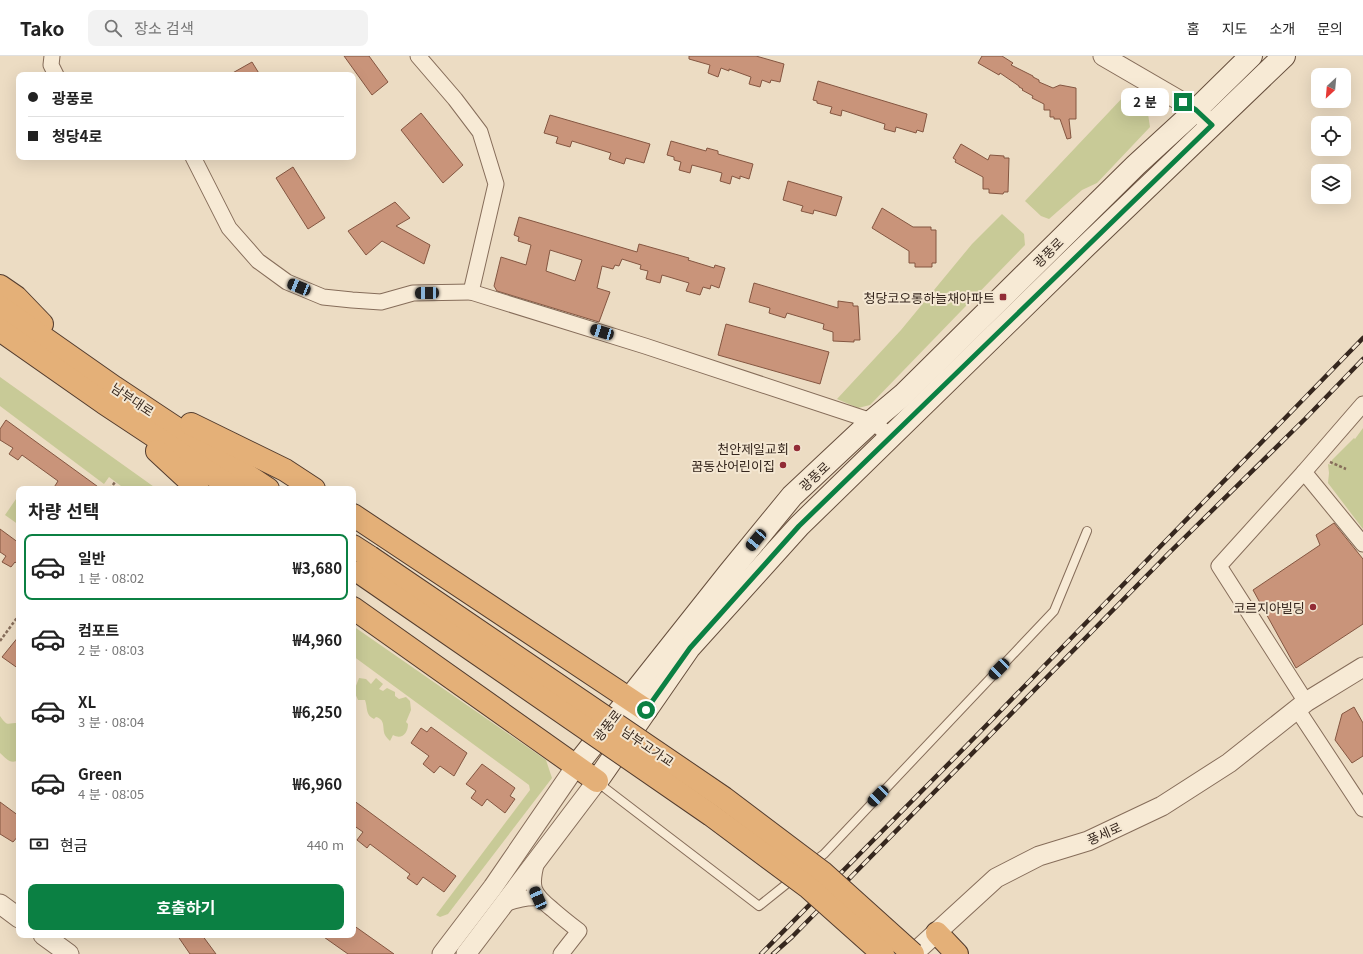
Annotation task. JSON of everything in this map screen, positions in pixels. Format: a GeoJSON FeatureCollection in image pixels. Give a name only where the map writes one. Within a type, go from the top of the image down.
{"type":"FeatureCollection","features":[{"type":"Feature","properties":{"kind":"highway"},"geometry":{"type":"LineString","coordinates":[[0,286],[16,297],[74,370]]}},
{"type":"Feature","properties":{"kind":"highway","name":"남부대로"},"geometry":{"type":"LineString","coordinates":[[0,307],[74,370],[230,486]]}},
{"type":"Feature","properties":{"kind":"highway","name":"남부대로"},"geometry":{"type":"LineString","coordinates":[[0,330],[74,370]]}},
{"type":"Feature","properties":{"kind":"highway"},"geometry":{"type":"LineString","coordinates":[[0,349],[74,370]]}},
{"type":"Feature","properties":{"kind":"highway"},"geometry":{"type":"LineString","coordinates":[[109,395],[195,486]]}},
{"type":"Feature","properties":{"kind":"highway"},"geometry":{"type":"LineString","coordinates":[[109,395],[284,470],[309,486]]}},
{"type":"Feature","properties":{"kind":"highway","name":"남부대로"},"geometry":{"type":"LineString","coordinates":[[109,395],[263,486]]}},
{"type":"Feature","properties":{"kind":"highway"},"geometry":{"type":"LineString","coordinates":[[356,517],[646,710]]}},
{"type":"Feature","properties":{"kind":"highway","name":"남부고가교"},"geometry":{"type":"LineString","coordinates":[[359,561],[711,814],[809,888],[883,954]]}},
{"type":"Feature","properties":{"kind":"highway","name":"남부고가교"},"geometry":{"type":"LineString","coordinates":[[359,561],[724,798],[822,872],[913,954]]}},
{"type":"Feature","properties":{"kind":"highway"},"geometry":{"type":"LineString","coordinates":[[356,610],[597,781]]}},
{"type":"Feature","properties":{"kind":"highway"},"geometry":{"type":"LineString","coordinates":[[936,933],[957,954]]}},
{"type":"Feature","properties":{"kind":"main road","name":"광풍로"},"geometry":{"type":"LineString","coordinates":[[576,766],[628,698],[792,496],[872,421],[903,395],[1136,165],[1196,110],[1251,56]]}},
{"type":"Feature","properties":{"kind":"main road","name":"광풍로"},"geometry":{"type":"LineString","coordinates":[[597,781],[690,648],[799,526],[1284,56]]}},
{"type":"Feature","properties":{"kind":"street"},"geometry":{"type":"LineString","coordinates":[[52,56],[51,65],[54,72]]}},
{"type":"Feature","properties":{"kind":"street"},"geometry":{"type":"LineString","coordinates":[[418,56],[455,99],[480,132],[496,184],[471,292]]}},
{"type":"Feature","properties":{"kind":"street"},"geometry":{"type":"LineString","coordinates":[[1103,56],[1196,110],[1212,125]]}},
{"type":"Feature","properties":{"kind":"street"},"geometry":{"type":"LineString","coordinates":[[195,160],[229,228],[258,261],[287,282],[323,297],[381,302],[413,293],[471,292],[645,346],[872,421],[891,437]]}},
{"type":"Feature","properties":{"kind":"street"},"geometry":{"type":"LineString","coordinates":[[1363,404],[1219,566],[1363,809]]}},
{"type":"Feature","properties":{"kind":"street"},"geometry":{"type":"LineString","coordinates":[[1304,472],[1363,544]]}},
{"type":"Feature","properties":{"kind":"street","name":"풍세로"},"geometry":{"type":"LineString","coordinates":[[913,954],[996,878],[1039,856],[1088,841],[1162,806],[1229,763],[1302,706],[1363,667]]}},
{"type":"Feature","properties":{"kind":"street","name":"광풍로"},"geometry":{"type":"LineString","coordinates":[[442,954],[493,888],[576,766]]}},
{"type":"Feature","properties":{"kind":"street","name":"광풍로"},"geometry":{"type":"LineString","coordinates":[[466,954],[597,781]]}},
{"type":"Feature","properties":{"kind":"street"},"geometry":{"type":"LineString","coordinates":[[538,857],[533,878],[534,889],[538,898],[579,931],[561,954]]}},
{"type":"Feature","properties":{"kind":"street"},"geometry":{"type":"LineString","coordinates":[[504,904],[517,899],[538,898]]}},
{"type":"Feature","properties":{"kind":"street"},"geometry":{"type":"LineString","coordinates":[[0,904],[16,916]]}},
{"type":"Feature","properties":{"kind":"street"},"geometry":{"type":"LineString","coordinates":[[47,938],[70,954]]}},
{"type":"Feature","properties":{"kind":"lane"},"geometry":{"type":"LineString","coordinates":[[597,781],[759,906],[824,854],[1054,611],[1087,531]]}},
{"type":"Feature","properties":{"kind":"path"},"geometry":{"type":"LineString","coordinates":[[1324,459],[1346,469]]}},
{"type":"Feature","properties":{"kind":"path"},"geometry":{"type":"LineString","coordinates":[[112,486],[115,482]]}},
{"type":"Feature","properties":{"kind":"path"},"geometry":{"type":"LineString","coordinates":[[0,641],[16,619]]}},
{"type":"Feature","properties":{"kind":"green space"},"geometry":{"type":"Polygon","coordinates":[[[1126,94],[1148,114],[1150,127],[1097,183],[1082,190],[1049,219],[1041,216],[1025,201],[1126,94]]]}},
{"type":"Feature","properties":{"kind":"green space"},"geometry":{"type":"Polygon","coordinates":[[[1002,214],[1024,234],[1025,245],[870,405],[858,408],[837,399],[901,330],[972,244],[1002,214]]]}},
{"type":"Feature","properties":{"kind":"green space"},"geometry":{"type":"Polygon","coordinates":[[[0,377],[153,486],[121,486],[109,477],[104,484],[0,406],[0,377]]]}},
{"type":"Feature","properties":{"kind":"green space"},"geometry":{"type":"Polygon","coordinates":[[[1363,428],[1363,529],[1328,483],[1328,464],[1331,465],[1332,460],[1354,438],[1355,439],[1363,428]]]}},
{"type":"Feature","properties":{"kind":"green space"},"geometry":{"type":"Polygon","coordinates":[[[16,499],[16,523],[5,515],[16,499]]]}},
{"type":"Feature","properties":{"kind":"green space"},"geometry":{"type":"Polygon","coordinates":[[[356,628],[546,760],[552,778],[448,914],[440,917],[436,915],[530,790],[529,785],[356,658],[356,628]]]}},
{"type":"Feature","properties":{"kind":"green space"},"geometry":{"type":"Polygon","coordinates":[[[359,678],[366,679],[371,684],[376,678],[383,684],[379,689],[383,691],[387,688],[395,692],[395,696],[399,699],[406,697],[410,701],[411,710],[406,722],[408,724],[406,733],[399,737],[393,735],[390,741],[385,735],[381,720],[376,717],[374,719],[369,715],[365,700],[358,700],[356,696],[356,686],[359,678]]]}},
{"type":"Feature","properties":{"kind":"green space"},"geometry":{"type":"Polygon","coordinates":[[[0,716],[8,724],[16,723],[16,761],[13,762],[8,760],[0,753],[0,716]]]}},
{"type":"Feature","properties":{"kind":"building"},"geometry":{"type":"Polygon","coordinates":[[[344,56],[369,56],[388,82],[372,95],[344,56]]]}},
{"type":"Feature","properties":{"kind":"building"},"geometry":{"type":"Polygon","coordinates":[[[689,56],[756,56],[784,64],[780,82],[771,80],[770,83],[762,80],[760,87],[749,84],[751,77],[729,69],[729,71],[721,68],[718,77],[708,73],[710,65],[689,59],[689,56]]]}},
{"type":"Feature","properties":{"kind":"building"},"geometry":{"type":"Polygon","coordinates":[[[982,56],[1002,56],[1013,63],[1011,65],[1033,76],[1039,80],[1039,82],[1053,88],[1060,85],[1076,88],[1076,119],[1069,119],[1071,138],[1067,139],[1060,119],[1050,117],[1050,110],[1044,110],[1044,104],[1032,98],[1033,96],[1022,90],[1023,89],[1000,73],[999,75],[978,63],[982,56]]]}},
{"type":"Feature","properties":{"kind":"building"},"geometry":{"type":"Polygon","coordinates":[[[252,62],[258,72],[234,72],[252,62]]]}},
{"type":"Feature","properties":{"kind":"building"},"geometry":{"type":"Polygon","coordinates":[[[818,81],[927,114],[923,132],[917,130],[916,133],[896,127],[895,132],[884,129],[885,124],[842,110],[841,116],[830,113],[832,107],[817,103],[817,101],[813,100],[818,81]]]}},
{"type":"Feature","properties":{"kind":"building"},"geometry":{"type":"Polygon","coordinates":[[[421,113],[463,165],[443,183],[401,130],[421,113]]]}},
{"type":"Feature","properties":{"kind":"building"},"geometry":{"type":"Polygon","coordinates":[[[550,115],[650,144],[644,163],[626,158],[624,164],[609,159],[611,153],[572,141],[570,147],[556,143],[558,137],[544,133],[550,115]]]}},
{"type":"Feature","properties":{"kind":"building"},"geometry":{"type":"Polygon","coordinates":[[[671,141],[706,151],[707,148],[718,151],[718,154],[753,164],[749,179],[740,176],[740,179],[732,176],[730,184],[720,181],[722,173],[715,171],[692,165],[690,173],[679,170],[681,162],[674,160],[674,157],[667,155],[671,141]]]}},
{"type":"Feature","properties":{"kind":"building"},"geometry":{"type":"Polygon","coordinates":[[[961,144],[988,160],[990,155],[1009,158],[1008,192],[1004,192],[1003,194],[989,193],[989,189],[983,189],[983,177],[955,162],[956,160],[953,158],[961,144]]]}},
{"type":"Feature","properties":{"kind":"building"},"geometry":{"type":"Polygon","coordinates":[[[293,167],[325,218],[308,229],[276,178],[293,167]]]}},
{"type":"Feature","properties":{"kind":"building"},"geometry":{"type":"Polygon","coordinates":[[[788,181],[842,197],[836,216],[814,210],[813,214],[801,211],[803,206],[783,200],[788,181]]]}},
{"type":"Feature","properties":{"kind":"building"},"geometry":{"type":"Polygon","coordinates":[[[395,202],[410,218],[396,226],[430,245],[424,264],[382,241],[366,255],[348,231],[395,202]]]}},
{"type":"Feature","properties":{"kind":"building"},"geometry":{"type":"Polygon","coordinates":[[[882,208],[913,227],[931,227],[931,230],[936,230],[936,263],[932,263],[932,267],[915,267],[915,263],[909,263],[909,251],[872,228],[882,208]]]}},
{"type":"Feature","properties":{"kind":"building"},"geometry":{"type":"Polygon","coordinates":[[[519,217],[637,252],[639,244],[689,258],[688,260],[714,268],[715,265],[725,268],[719,288],[711,285],[710,289],[703,287],[700,295],[686,291],[689,283],[669,277],[662,275],[660,283],[646,279],[648,271],[640,269],[641,265],[622,259],[619,266],[615,265],[613,269],[602,266],[597,288],[610,292],[599,322],[497,291],[494,286],[501,257],[526,265],[531,245],[518,241],[519,237],[514,235],[519,217]],[[550,250],[546,271],[575,281],[582,260],[550,250]]]}},
{"type":"Feature","properties":{"kind":"building"},"geometry":{"type":"Polygon","coordinates":[[[754,283],[838,308],[838,301],[853,303],[853,306],[858,306],[860,340],[854,340],[854,342],[833,341],[833,332],[823,329],[824,324],[787,313],[785,318],[769,313],[770,308],[749,302],[754,283]]]}},
{"type":"Feature","properties":{"kind":"building"},"geometry":{"type":"Polygon","coordinates":[[[726,324],[829,352],[820,384],[718,355],[726,324]]]}},
{"type":"Feature","properties":{"kind":"building"},"geometry":{"type":"Polygon","coordinates":[[[6,420],[97,486],[55,486],[58,481],[22,455],[18,460],[9,454],[13,448],[0,440],[0,429],[6,420]]]}},
{"type":"Feature","properties":{"kind":"building","name":"코르지아빌딩"},"geometry":{"type":"Polygon","coordinates":[[[1334,523],[1363,559],[1363,624],[1296,668],[1253,590],[1320,545],[1316,535],[1334,523]]]}},
{"type":"Feature","properties":{"kind":"building"},"geometry":{"type":"Polygon","coordinates":[[[0,529],[16,541],[16,563],[15,562],[11,567],[2,562],[6,556],[0,552],[0,529]]]}},
{"type":"Feature","properties":{"kind":"building"},"geometry":{"type":"Polygon","coordinates":[[[16,640],[16,667],[2,657],[16,640]]]}},
{"type":"Feature","properties":{"kind":"building"},"geometry":{"type":"Polygon","coordinates":[[[1354,707],[1363,723],[1363,756],[1352,763],[1335,740],[1342,714],[1354,707]]]}},
{"type":"Feature","properties":{"kind":"building"},"geometry":{"type":"Polygon","coordinates":[[[431,727],[467,753],[454,776],[440,766],[434,773],[423,764],[429,756],[411,743],[421,728],[427,732],[431,727]]]}},
{"type":"Feature","properties":{"kind":"building"},"geometry":{"type":"Polygon","coordinates":[[[482,764],[515,788],[510,796],[515,799],[505,813],[487,799],[482,806],[471,798],[476,791],[466,784],[482,764]]]}},
{"type":"Feature","properties":{"kind":"building"},"geometry":{"type":"Polygon","coordinates":[[[0,802],[16,814],[16,838],[13,842],[0,834],[0,802]]]}},
{"type":"Feature","properties":{"kind":"building"},"geometry":{"type":"Polygon","coordinates":[[[356,802],[456,876],[444,892],[423,877],[417,885],[407,878],[410,874],[370,844],[367,848],[357,840],[363,832],[356,827],[356,802]]]}},
{"type":"Feature","properties":{"kind":"building"},"geometry":{"type":"Polygon","coordinates":[[[356,927],[394,954],[348,954],[325,938],[356,938],[356,927]]]}},
{"type":"Feature","properties":{"kind":"building"},"geometry":{"type":"Polygon","coordinates":[[[179,938],[204,938],[216,954],[190,954],[179,938]]]}},
{"type":"Feature","properties":{"kind":"railway"},"geometry":{"type":"LineString","coordinates":[[761,954],[976,736],[1363,338]]}},
{"type":"Feature","properties":{"kind":"railway"},"geometry":{"type":"LineString","coordinates":[[773,954],[792,937],[1168,554],[1305,419],[1363,359]]}},
{"type":"Feature","properties":{"kind":"place","name":"청당코오롱하늘채아파트"},"geometry":{"type":"Point","coordinates":[1003,297]}},
{"type":"Feature","properties":{"kind":"place","name":"천안제일교회"},"geometry":{"type":"Point","coordinates":[797,448]}},
{"type":"Feature","properties":{"kind":"place","name":"꿈동산어린이집"},"geometry":{"type":"Point","coordinates":[783,465]}},
{"type":"Feature","properties":{"kind":"place","name":"코르지아빌딩"},"geometry":{"type":"Point","coordinates":[1313,607]}},
{"type":"Feature","properties":{"kind":"route"},"geometry":{"type":"LineString","coordinates":[[646,710],[690,648],[799,526],[1212,125],[1196,110],[1183,102]]}}]}
